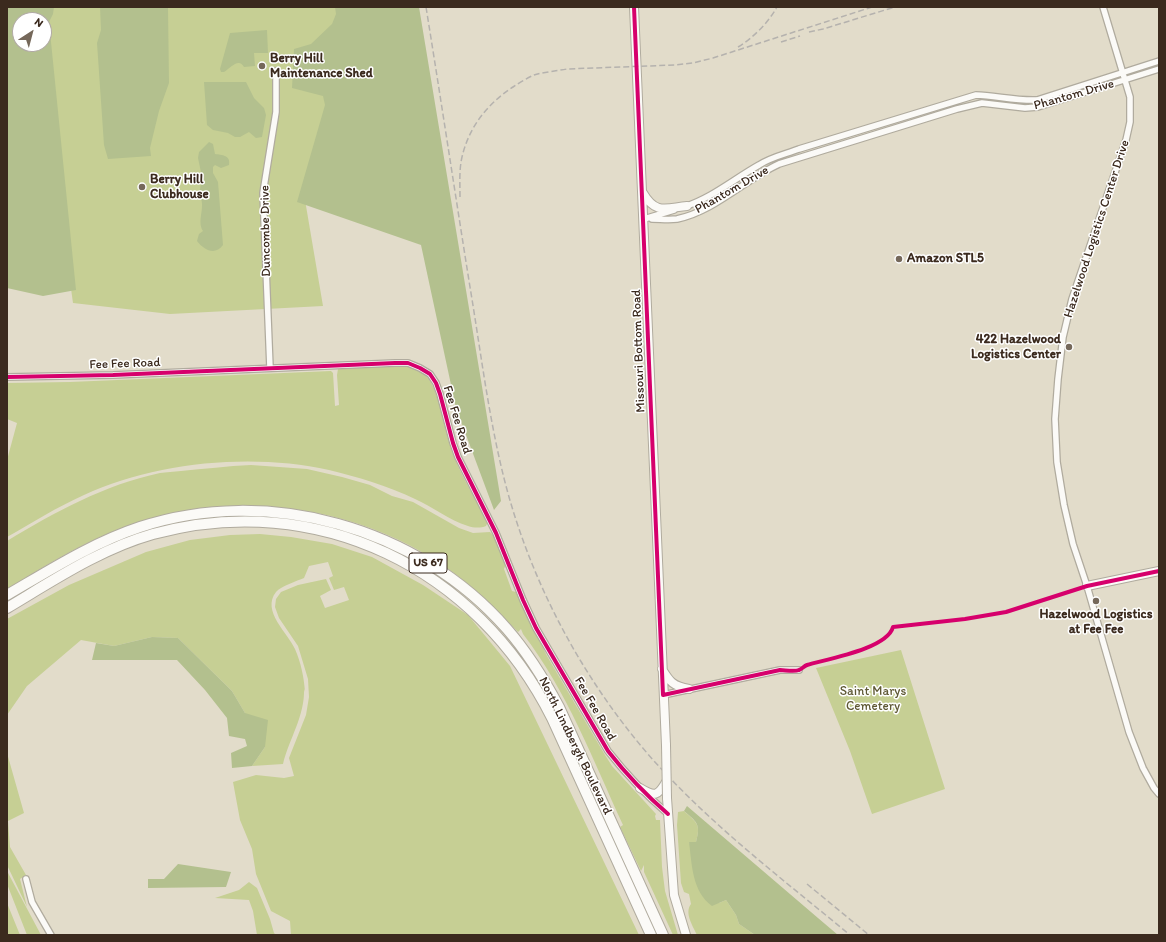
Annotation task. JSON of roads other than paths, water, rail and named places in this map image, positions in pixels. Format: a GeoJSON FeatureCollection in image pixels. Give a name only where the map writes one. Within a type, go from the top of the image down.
{"type":"FeatureCollection","features":[{"type":"Feature","properties":{"kind":"highway","name":"North Lindbergh Boulevard"},"geometry":{"type":"LineString","coordinates":[[7,595],[72,556],[106,540],[147,525],[203,514],[255,511],[310,517],[366,533],[400,548],[434,567],[475,597],[506,628],[533,663],[559,707],[663,935]]}},
{"type":"Feature","properties":{"kind":"highway","name":"North Lindbergh Boulevard"},"geometry":{"type":"LineString","coordinates":[[7,608],[82,563],[117,547],[153,535],[209,524],[247,522],[304,527],[360,542],[395,557],[428,576],[459,598],[474,611],[500,638],[534,684],[552,718],[651,935]]}},
{"type":"Feature","properties":{"kind":"street","name":"Missouri Bottom Road"},"geometry":{"type":"LineString","coordinates":[[634,7],[666,745],[666,782],[674,895],[686,935]]}},
{"type":"Feature","properties":{"kind":"street","name":"Hazelwood Logistics Center Drive"},"geometry":{"type":"LineString","coordinates":[[1103,7],[1130,97],[1130,122],[1126,140],[1072,299],[1063,337],[1055,419],[1057,462],[1064,505],[1073,544],[1087,586],[1129,732],[1143,768],[1159,794]]}},
{"type":"Feature","properties":{"kind":"street","name":"Phantom Drive"},"geometry":{"type":"LineString","coordinates":[[644,219],[687,206],[711,196],[760,164],[775,157],[976,96],[997,96],[1024,100],[1038,100],[1159,61]]}},
{"type":"Feature","properties":{"kind":"street","name":"Phantom Drive"},"geometry":{"type":"LineString","coordinates":[[644,219],[676,219],[695,213],[716,203],[764,171],[779,164],[957,109],[982,103],[1025,108],[1038,107],[1159,69]]}},
{"type":"Feature","properties":{"kind":"street","name":"Duncombe Drive"},"geometry":{"type":"LineString","coordinates":[[270,368],[263,193],[276,112],[276,71]]}},
{"type":"Feature","properties":{"kind":"street"},"geometry":{"type":"LineString","coordinates":[[643,192],[650,203],[656,208],[663,209],[687,206]]}},
{"type":"Feature","properties":{"kind":"street","name":"Fee Fee Road"},"geometry":{"type":"LineString","coordinates":[[7,377],[113,375],[408,363],[430,374],[436,383],[440,394],[458,457],[496,532],[523,600],[536,628],[600,739],[618,765],[668,814]]}},
{"type":"Feature","properties":{"kind":"street"},"geometry":{"type":"LineString","coordinates":[[1087,586],[1159,572]]}},
{"type":"Feature","properties":{"kind":"street"},"geometry":{"type":"LineString","coordinates":[[662,668],[674,685],[689,689]]}},
{"type":"Feature","properties":{"kind":"street"},"geometry":{"type":"LineString","coordinates":[[663,695],[780,670],[799,670]]}},
{"type":"Feature","properties":{"kind":"street"},"geometry":{"type":"LineString","coordinates":[[640,788],[650,794],[655,795],[659,793],[666,782]]}},
{"type":"Feature","properties":{"kind":"street"},"geometry":{"type":"LineString","coordinates":[[26,879],[32,902],[51,935]]}},
{"type":"Feature","properties":{"kind":"railway"},"geometry":{"type":"LineString","coordinates":[[426,7],[495,437],[506,486],[517,522],[545,594],[562,628],[601,693],[623,724],[647,753],[719,826],[850,935]]}},
{"type":"Feature","properties":{"kind":"railway"},"geometry":{"type":"LineString","coordinates":[[738,47],[760,30],[777,7]]}},
{"type":"Feature","properties":{"kind":"railway"},"geometry":{"type":"LineString","coordinates":[[460,197],[461,162],[465,146],[474,126],[495,101],[513,87],[531,76],[567,69],[693,63],[872,7]]}},
{"type":"Feature","properties":{"kind":"railway"},"geometry":{"type":"LineString","coordinates":[[809,32],[895,7]]}},
{"type":"Feature","properties":{"kind":"railway"},"geometry":{"type":"LineString","coordinates":[[781,42],[800,36]]}},
{"type":"Feature","properties":{"kind":"railway"},"geometry":{"type":"LineString","coordinates":[[807,884],[869,935]]}},
{"type":"Feature","properties":{"kind":"place","name":"Berry Hill Maintenance Shed"},"geometry":{"type":"Point","coordinates":[262,66]}},
{"type":"Feature","properties":{"kind":"place","name":"Berry Hill Clubhouse"},"geometry":{"type":"Point","coordinates":[142,187]}},
{"type":"Feature","properties":{"kind":"place","name":"Amazon STL5"},"geometry":{"type":"Point","coordinates":[899,259]}},
{"type":"Feature","properties":{"kind":"place","name":"422 Hazelwood Logistics Center"},"geometry":{"type":"Point","coordinates":[1069,347]}},
{"type":"Feature","properties":{"kind":"place","name":"Hazelwood Logistics at Fee Fee"},"geometry":{"type":"Point","coordinates":[1096,601]}},
{"type":"Feature","properties":{"kind":"park label","name":"Saint Marys Cemetery"},"geometry":{"type":"Point","coordinates":[873,700]}}]}
